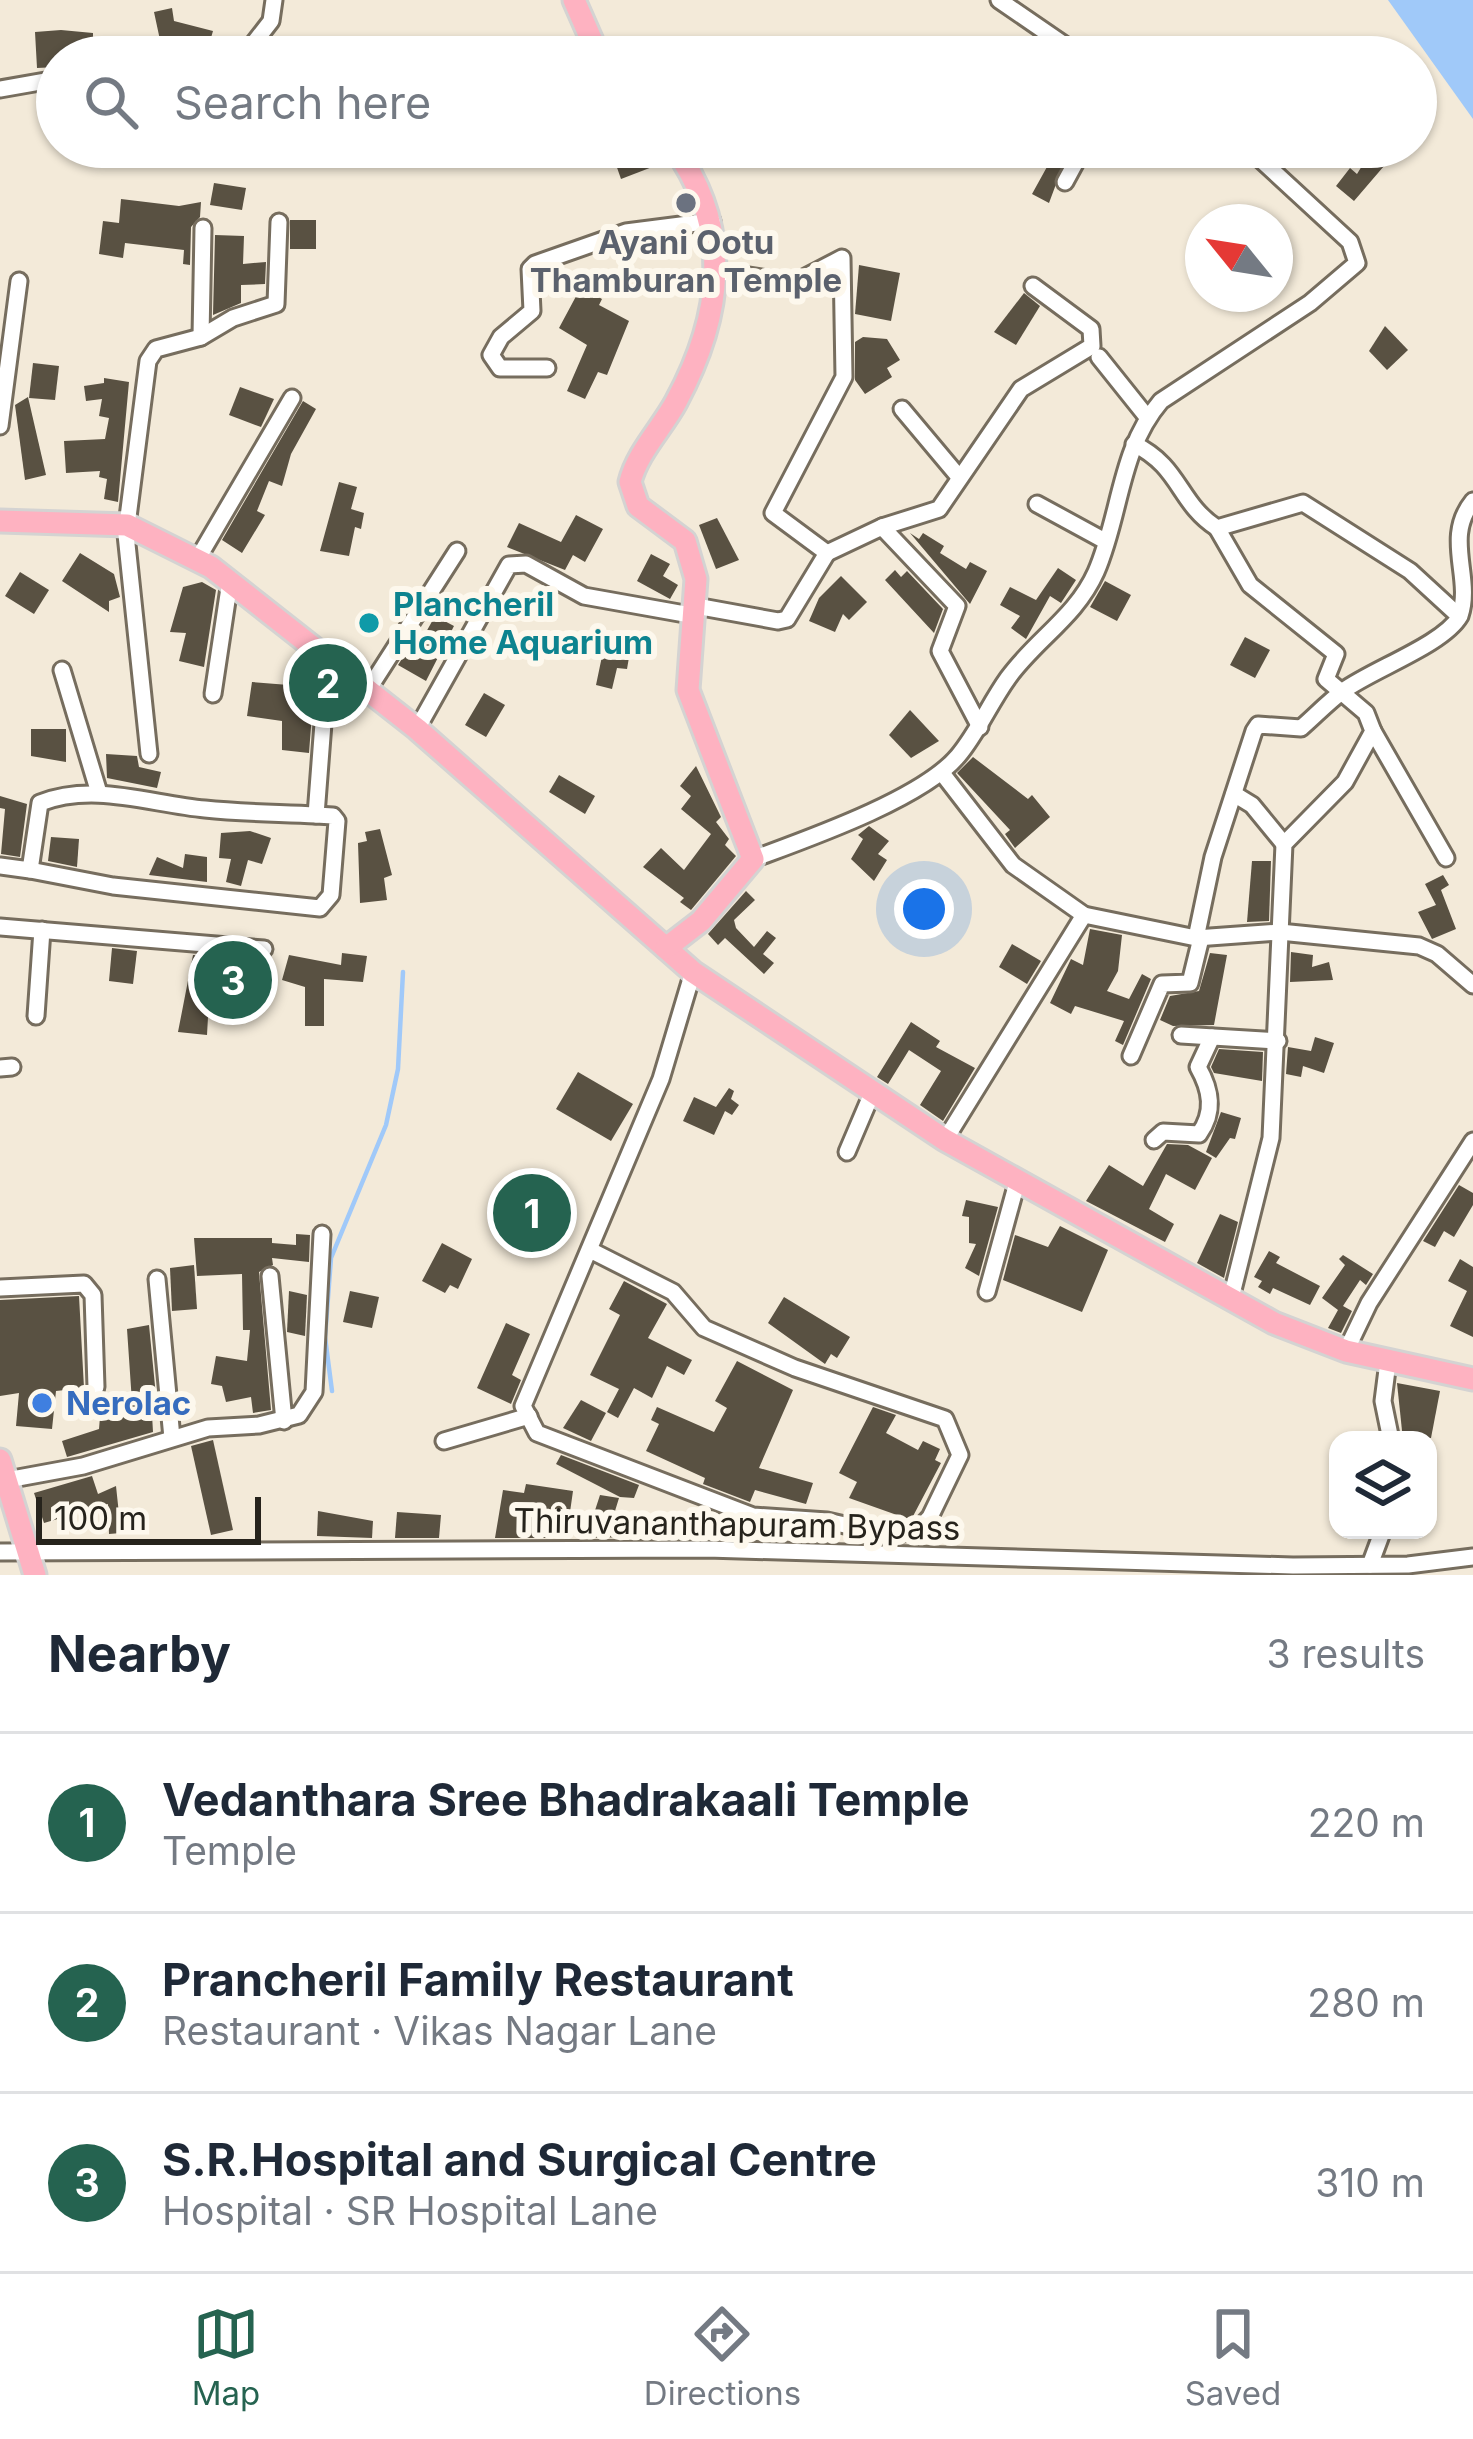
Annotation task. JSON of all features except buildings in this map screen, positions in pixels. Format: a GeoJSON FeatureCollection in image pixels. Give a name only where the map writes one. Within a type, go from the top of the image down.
{"type":"FeatureCollection","features":[{"type":"Feature","properties":{"kind":"main road"},"geometry":{"type":"LineString","coordinates":[[574,0],[590,36]]}},
{"type":"Feature","properties":{"kind":"main road"},"geometry":{"type":"LineString","coordinates":[[665,948],[700,921],[753,859],[688,690],[696,611],[686,541],[638,506],[630,482],[679,397],[704,339],[716,271],[712,221],[685,168]]}},
{"type":"Feature","properties":{"kind":"main road"},"geometry":{"type":"LineString","coordinates":[[0,521],[28,518],[126,525],[197,560],[417,729],[693,972],[946,1140],[1274,1323],[1346,1351],[1473,1379]]}},
{"type":"Feature","properties":{"kind":"main road"},"geometry":{"type":"LineString","coordinates":[[4,1470],[24,1551],[35,1575]]}},
{"type":"Feature","properties":{"kind":"street"},"geometry":{"type":"LineString","coordinates":[[259,36],[271,21],[274,0]]}},
{"type":"Feature","properties":{"kind":"street"},"geometry":{"type":"LineString","coordinates":[[999,0],[1051,36]]}},
{"type":"Feature","properties":{"kind":"street"},"geometry":{"type":"LineString","coordinates":[[0,89],[36,83]]}},
{"type":"Feature","properties":{"kind":"street"},"geometry":{"type":"LineString","coordinates":[[1065,182],[1073,168]]}},
{"type":"Feature","properties":{"kind":"street"},"geometry":{"type":"LineString","coordinates":[[753,859],[829,831],[942,773],[980,727],[1008,677],[1082,599],[1147,417],[1161,401],[1310,302],[1357,263],[1350,242],[1271,168]]}},
{"type":"Feature","properties":{"kind":"street"},"geometry":{"type":"LineString","coordinates":[[548,368],[500,368],[490,355],[501,337],[532,310],[530,269],[535,264],[626,232],[712,221]]}},
{"type":"Feature","properties":{"kind":"street"},"geometry":{"type":"LineString","coordinates":[[149,754],[126,525],[148,361],[157,349],[201,337],[232,318],[276,304],[279,222]]}},
{"type":"Feature","properties":{"kind":"street"},"geometry":{"type":"LineString","coordinates":[[201,337],[203,228]]}},
{"type":"Feature","properties":{"kind":"street"},"geometry":{"type":"LineString","coordinates":[[716,271],[794,283],[842,258],[844,377],[773,513],[827,553]]}},
{"type":"Feature","properties":{"kind":"street"},"geometry":{"type":"LineString","coordinates":[[0,426],[19,281]]}},
{"type":"Feature","properties":{"kind":"street"},"geometry":{"type":"LineString","coordinates":[[417,729],[509,566],[526,564],[584,596],[757,621],[787,619],[827,553],[881,526],[939,509],[1021,389],[1081,356],[1095,337],[1075,313],[1033,286]]}},
{"type":"Feature","properties":{"kind":"street"},"geometry":{"type":"LineString","coordinates":[[1099,357],[1147,417]]}},
{"type":"Feature","properties":{"kind":"street"},"geometry":{"type":"LineString","coordinates":[[197,560],[292,398]]}},
{"type":"Feature","properties":{"kind":"street"},"geometry":{"type":"LineString","coordinates":[[902,409],[959,478]]}},
{"type":"Feature","properties":{"kind":"street"},"geometry":{"type":"LineString","coordinates":[[1134,444],[1168,465],[1194,508],[1217,528],[1250,585],[1336,654],[1326,679],[1366,713],[1446,858]]}},
{"type":"Feature","properties":{"kind":"street"},"geometry":{"type":"LineString","coordinates":[[1131,1056],[1162,984],[1190,983],[1213,857],[1258,725],[1301,728],[1344,691],[1449,629],[1466,600],[1459,522],[1473,501]]}},
{"type":"Feature","properties":{"kind":"street"},"geometry":{"type":"LineString","coordinates":[[1217,528],[1303,503],[1410,571],[1460,616]]}},
{"type":"Feature","properties":{"kind":"street"},"geometry":{"type":"LineString","coordinates":[[1037,504],[1105,541]]}},
{"type":"Feature","properties":{"kind":"street"},"geometry":{"type":"LineString","coordinates":[[881,526],[957,606],[940,651],[980,727]]}},
{"type":"Feature","properties":{"kind":"street"},"geometry":{"type":"LineString","coordinates":[[368,690],[457,551]]}},
{"type":"Feature","properties":{"kind":"street"},"geometry":{"type":"LineString","coordinates":[[213,694],[230,581]]}},
{"type":"Feature","properties":{"kind":"street"},"geometry":{"type":"LineString","coordinates":[[316,815],[328,658]]}},
{"type":"Feature","properties":{"kind":"street"},"geometry":{"type":"LineString","coordinates":[[62,670],[99,793]]}},
{"type":"Feature","properties":{"kind":"street"},"geometry":{"type":"LineString","coordinates":[[1284,844],[1345,782],[1373,731]]}},
{"type":"Feature","properties":{"kind":"street"},"geometry":{"type":"LineString","coordinates":[[942,773],[1013,865],[1084,915],[1199,938],[1280,932],[1428,948],[1473,985]]}},
{"type":"Feature","properties":{"kind":"street"},"geometry":{"type":"LineString","coordinates":[[0,866],[112,886],[320,908],[331,895],[337,821],[333,816],[204,809],[99,793],[40,803],[30,870]]}},
{"type":"Feature","properties":{"kind":"street"},"geometry":{"type":"LineString","coordinates":[[1231,1298],[1271,1138],[1284,844],[1264,818],[1234,794]]}},
{"type":"Feature","properties":{"kind":"street"},"geometry":{"type":"LineString","coordinates":[[946,1140],[1084,915]]}},
{"type":"Feature","properties":{"kind":"street"},"geometry":{"type":"LineString","coordinates":[[0,926],[264,949]]}},
{"type":"Feature","properties":{"kind":"street"},"geometry":{"type":"LineString","coordinates":[[36,1016],[42,929]]}},
{"type":"Feature","properties":{"kind":"street"},"geometry":{"type":"LineString","coordinates":[[592,1251],[674,1292],[704,1328],[795,1368],[886,1400],[920,1406],[945,1419],[956,1435],[960,1455],[942,1501],[917,1531],[889,1535],[827,1521],[753,1516],[537,1433],[524,1406],[592,1251],[678,1033],[693,972]]}},
{"type":"Feature","properties":{"kind":"street"},"geometry":{"type":"LineString","coordinates":[[1181,1034],[1278,1041]]}},
{"type":"Feature","properties":{"kind":"street"},"geometry":{"type":"LineString","coordinates":[[1154,1140],[1163,1132],[1198,1134],[1210,1119],[1209,1090],[1198,1066],[1212,1036]]}},
{"type":"Feature","properties":{"kind":"street"},"geometry":{"type":"LineString","coordinates":[[847,1152],[873,1091]]}},
{"type":"Feature","properties":{"kind":"street"},"geometry":{"type":"LineString","coordinates":[[1346,1351],[1369,1303],[1473,1141]]}},
{"type":"Feature","properties":{"kind":"street"},"geometry":{"type":"LineString","coordinates":[[987,1292],[1018,1179]]}},
{"type":"Feature","properties":{"kind":"street"},"geometry":{"type":"LineString","coordinates":[[4,1470],[83,1466],[208,1428],[284,1421],[309,1406],[314,1392],[322,1234]]}},
{"type":"Feature","properties":{"kind":"street"},"geometry":{"type":"LineString","coordinates":[[270,1276],[284,1421]]}},
{"type":"Feature","properties":{"kind":"street"},"geometry":{"type":"LineString","coordinates":[[157,1279],[172,1438]]}},
{"type":"Feature","properties":{"kind":"street"},"geometry":{"type":"LineString","coordinates":[[0,1288],[77,1282],[90,1289],[96,1387]]}},
{"type":"Feature","properties":{"kind":"street"},"geometry":{"type":"LineString","coordinates":[[1388,1362],[1383,1401],[1389,1431]]}},
{"type":"Feature","properties":{"kind":"street"},"geometry":{"type":"LineString","coordinates":[[444,1441],[529,1416]]}},
{"type":"Feature","properties":{"kind":"street"},"geometry":{"type":"LineString","coordinates":[[1370,1565],[1380,1539]]}},
{"type":"Feature","properties":{"kind":"street","name":"Thiruvananthapuram Bypass"},"geometry":{"type":"LineString","coordinates":[[0,1552],[707,1549],[1370,1565],[1473,1557]]}},
{"type":"Feature","properties":{"kind":"water"},"geometry":{"type":"Polygon","coordinates":[[[1388,0],[1473,0],[1473,119],[1437,69],[1437,36],[1414,36],[1388,0]]]}},
{"type":"Feature","properties":{"kind":"waterway"},"geometry":{"type":"LineString","coordinates":[[332,1391],[325,1337],[331,1258],[386,1125],[398,1069],[403,972]]}},
{"type":"Feature","properties":{"kind":"place","name":"Ayani Ootu Thamburan Temple"},"geometry":{"type":"Point","coordinates":[686,203]}},
{"type":"Feature","properties":{"kind":"place","name":"Plancheril Home Aquarium"},"geometry":{"type":"Point","coordinates":[369,623]}},
{"type":"Feature","properties":{"kind":"place","name":"Prancheril Family Restaurant"},"geometry":{"type":"Point","coordinates":[328,683]}},
{"type":"Feature","properties":{"kind":"place","name":"S.R.Hospital and Surgical Centre"},"geometry":{"type":"Point","coordinates":[233,980]}},
{"type":"Feature","properties":{"kind":"place","name":"Vedanthara Sree Bhadrakaali Temple"},"geometry":{"type":"Point","coordinates":[532,1213]}},
{"type":"Feature","properties":{"kind":"place","name":"Nerolac"},"geometry":{"type":"Point","coordinates":[42,1403]}}]}
